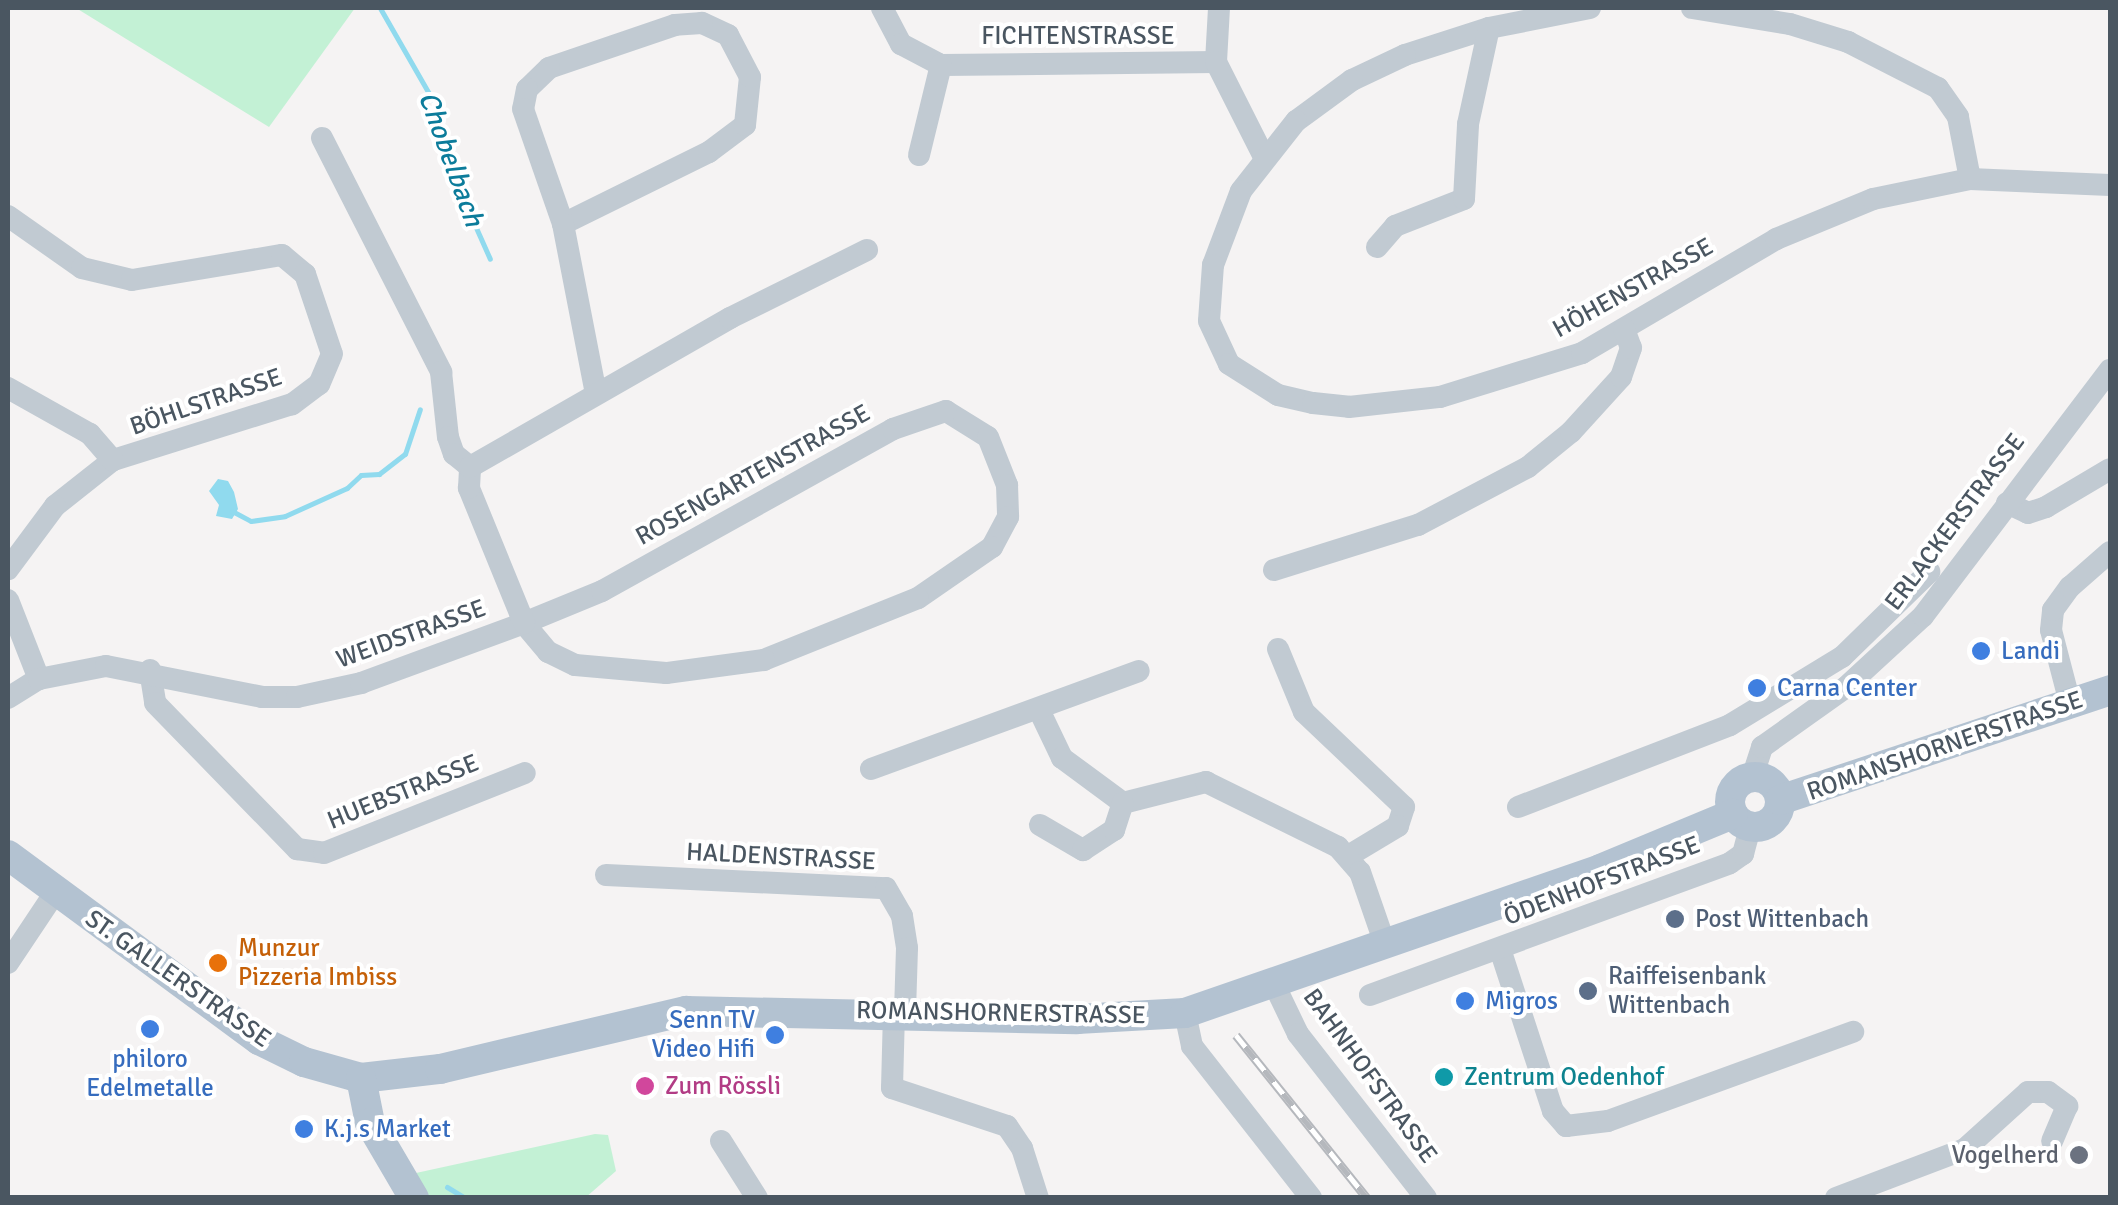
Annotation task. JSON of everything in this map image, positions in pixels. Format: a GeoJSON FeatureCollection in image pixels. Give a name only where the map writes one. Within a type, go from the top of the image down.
{"type":"FeatureCollection","features":[{"type":"Feature","properties":{"kind":"main road","name":"ROMANSHORNERSTRASSE"},"geometry":{"type":"LineString","coordinates":[[1780,800],[2110,690]]}},
{"type":"Feature","properties":{"kind":"main road"},"geometry":{"type":"LineString","coordinates":[[1752,778],[1770,783],[1780,800],[1769,823],[1742,820],[1733,791],[1752,778]]}},
{"type":"Feature","properties":{"kind":"main road","name":"ROMANSHORNERSTRASSE"},"geometry":{"type":"LineString","coordinates":[[360,1078],[459,1065],[686,1011],[899,1012],[1077,1019],[1185,1013],[1275,986],[1704,830],[1742,820]]}},
{"type":"Feature","properties":{"kind":"main road","name":"ST. GALLERSTRASSE"},"geometry":{"type":"LineString","coordinates":[[8,855],[259,1040],[304,1062],[360,1078]]}},
{"type":"Feature","properties":{"kind":"main road"},"geometry":{"type":"LineString","coordinates":[[360,1078],[370,1123],[414,1198]]}},
{"type":"Feature","properties":{"kind":"street"},"geometry":{"type":"LineString","coordinates":[[882,8],[901,44],[941,65],[919,155]]}},
{"type":"Feature","properties":{"kind":"street"},"geometry":{"type":"LineString","coordinates":[[1220,8],[1216,62],[1263,155]]}},
{"type":"Feature","properties":{"kind":"street","name":"HÖHENSTRASSE"},"geometry":{"type":"LineString","coordinates":[[1590,8],[1489,28],[1352,80],[1296,121],[1263,155],[1234,207],[1212,265],[1209,321],[1229,364],[1278,394],[1349,407],[1424,400],[1545,367],[1624,329],[1834,211],[1970,179],[2110,185]]}},
{"type":"Feature","properties":{"kind":"street"},"geometry":{"type":"LineString","coordinates":[[1692,8],[1745,12],[1848,42],[1938,88],[1958,117],[1970,179]]}},
{"type":"Feature","properties":{"kind":"street"},"geometry":{"type":"LineString","coordinates":[[563,224],[709,152],[746,125],[750,77],[728,35],[702,23],[675,26],[584,54],[534,79],[523,109],[563,224],[596,394]]}},
{"type":"Feature","properties":{"kind":"street"},"geometry":{"type":"LineString","coordinates":[[1377,247],[1395,226],[1464,199],[1468,124],[1489,28]]}},
{"type":"Feature","properties":{"kind":"street","name":"FICHTENSTRASSE"},"geometry":{"type":"LineString","coordinates":[[941,65],[1216,62]]}},
{"type":"Feature","properties":{"kind":"street","name":"WEIDSTRASSE"},"geometry":{"type":"LineString","coordinates":[[8,698],[38,680],[88,667],[150,670],[262,697],[297,697],[361,683],[524,622],[468,488],[470,467],[454,454],[448,437],[441,372],[322,138]]}},
{"type":"Feature","properties":{"kind":"street","name":"BÖHLSTRASSE"},"geometry":{"type":"LineString","coordinates":[[8,216],[58,254],[109,277],[180,278],[272,254],[296,264],[316,298],[332,354],[309,395],[113,460],[55,506],[8,569]]}},
{"type":"Feature","properties":{"kind":"street"},"geometry":{"type":"LineString","coordinates":[[470,467],[596,394],[866,250]]}},
{"type":"Feature","properties":{"kind":"street"},"geometry":{"type":"LineString","coordinates":[[1274,570],[1418,525],[1528,467],[1571,432],[1621,377],[1631,348],[1624,329]]}},
{"type":"Feature","properties":{"kind":"street","name":"ERLACKERSTRASSE"},"geometry":{"type":"LineString","coordinates":[[1752,778],[1762,746],[1812,712],[1923,616],[2110,370]]}},
{"type":"Feature","properties":{"kind":"street"},"geometry":{"type":"LineString","coordinates":[[8,388],[90,434],[113,460]]}},
{"type":"Feature","properties":{"kind":"street","name":"ROSENGARTENSTRASSE"},"geometry":{"type":"LineString","coordinates":[[934,412],[969,420],[988,438],[1007,485],[1005,530],[976,560],[904,604],[764,660],[618,672],[561,660],[524,622],[602,591],[787,483],[934,412]]}},
{"type":"Feature","properties":{"kind":"street"},"geometry":{"type":"LineString","coordinates":[[2006,502],[2028,512],[2046,507],[2110,469]]}},
{"type":"Feature","properties":{"kind":"street"},"geometry":{"type":"LineString","coordinates":[[2070,703],[2051,630],[2053,610],[2110,552]]}},
{"type":"Feature","properties":{"kind":"street"},"geometry":{"type":"LineString","coordinates":[[1518,808],[1665,754],[1796,686],[1842,657],[1928,572]]}},
{"type":"Feature","properties":{"kind":"street"},"geometry":{"type":"LineString","coordinates":[[8,600],[38,680]]}},
{"type":"Feature","properties":{"kind":"street"},"geometry":{"type":"LineString","coordinates":[[1278,649],[1304,712],[1404,807],[1398,826],[1350,855]]}},
{"type":"Feature","properties":{"kind":"street","name":"HUEBSTRASSE"},"geometry":{"type":"LineString","coordinates":[[150,670],[155,703],[270,828],[312,853],[524,773]]}},
{"type":"Feature","properties":{"kind":"street"},"geometry":{"type":"LineString","coordinates":[[871,769],[1040,712],[1138,671]]}},
{"type":"Feature","properties":{"kind":"street"},"geometry":{"type":"LineString","coordinates":[[1796,686],[1812,712]]}},
{"type":"Feature","properties":{"kind":"street"},"geometry":{"type":"LineString","coordinates":[[1040,712],[1062,758],[1123,804]]}},
{"type":"Feature","properties":{"kind":"street"},"geometry":{"type":"LineString","coordinates":[[1123,804],[1206,782],[1350,855],[1386,947]]}},
{"type":"Feature","properties":{"kind":"street"},"geometry":{"type":"LineString","coordinates":[[1040,825],[1083,850],[1114,830],[1123,804]]}},
{"type":"Feature","properties":{"kind":"street","name":"ÖDENHOFSTRASSE"},"geometry":{"type":"LineString","coordinates":[[1742,820],[1737,860],[1510,945],[1552,1111],[1566,1126],[1592,1125],[1852,1032]]}},
{"type":"Feature","properties":{"kind":"street","name":"HALDENSTRASSE"},"geometry":{"type":"LineString","coordinates":[[606,875],[886,888],[902,916],[907,948],[899,1012]]}},
{"type":"Feature","properties":{"kind":"street"},"geometry":{"type":"LineString","coordinates":[[8,963],[56,891]]}},
{"type":"Feature","properties":{"kind":"street"},"geometry":{"type":"LineString","coordinates":[[1370,995],[1510,945]]}},
{"type":"Feature","properties":{"kind":"street","name":"BAHNHOFSTRASSE"},"geometry":{"type":"LineString","coordinates":[[1275,986],[1298,1034],[1426,1198]]}},
{"type":"Feature","properties":{"kind":"street"},"geometry":{"type":"LineString","coordinates":[[899,1012],[892,1088],[1007,1126],[1022,1148],[1038,1198]]}},
{"type":"Feature","properties":{"kind":"street"},"geometry":{"type":"LineString","coordinates":[[1185,1013],[1192,1046],[1311,1198]]}},
{"type":"Feature","properties":{"kind":"street"},"geometry":{"type":"LineString","coordinates":[[1836,1198],[1966,1149],[2028,1092],[2048,1092],[2067,1106],[2052,1141]]}},
{"type":"Feature","properties":{"kind":"street"},"geometry":{"type":"LineString","coordinates":[[720,1141],[757,1198]]}},
{"type":"Feature","properties":{"kind":"green space"},"geometry":{"type":"Polygon","coordinates":[[[76,8],[355,8],[269,127],[76,8]]]}},
{"type":"Feature","properties":{"kind":"green space"},"geometry":{"type":"Polygon","coordinates":[[[595,1134],[608,1135],[616,1171],[585,1198],[426,1197],[416,1173],[595,1134]]]}},
{"type":"Feature","properties":{"kind":"water"},"geometry":{"type":"Polygon","coordinates":[[[218,479],[228,481],[234,492],[238,509],[232,519],[216,516],[219,505],[209,491],[218,479]]]}},
{"type":"Feature","properties":{"kind":"waterway","name":"Chobelbach"},"geometry":{"type":"LineString","coordinates":[[380,8],[439,111],[441,149],[490,259]]}},
{"type":"Feature","properties":{"kind":"waterway","name":"Chobelbach"},"geometry":{"type":"LineString","coordinates":[[232,511],[251,521],[285,516],[347,488],[361,475],[379,474],[405,454],[420,409]]}},
{"type":"Feature","properties":{"kind":"waterway","name":"Chobelbach"},"geometry":{"type":"LineString","coordinates":[[447,1187],[465,1198]]}},
{"type":"Feature","properties":{"kind":"railway"},"geometry":{"type":"LineString","coordinates":[[1236,1035],[1367,1198]]}},
{"type":"Feature","properties":{"kind":"place","name":"Landi"},"geometry":{"type":"Point","coordinates":[1981,651]}},
{"type":"Feature","properties":{"kind":"place","name":"Carna Center"},"geometry":{"type":"Point","coordinates":[1757,688]}},
{"type":"Feature","properties":{"kind":"place","name":"Post Wittenbach"},"geometry":{"type":"Point","coordinates":[1675,919]}},
{"type":"Feature","properties":{"kind":"place","name":"Munzur Pizzeria Imbiss"},"geometry":{"type":"Point","coordinates":[218,963]}},
{"type":"Feature","properties":{"kind":"place","name":"Raiffeisenbank Wittenbach"},"geometry":{"type":"Point","coordinates":[1588,991]}},
{"type":"Feature","properties":{"kind":"place","name":"Migros"},"geometry":{"type":"Point","coordinates":[1465,1001]}},
{"type":"Feature","properties":{"kind":"place","name":"philoro Edelmetalle"},"geometry":{"type":"Point","coordinates":[150,1029]}},
{"type":"Feature","properties":{"kind":"place","name":"Senn TV Video Hifi"},"geometry":{"type":"Point","coordinates":[775,1035]}},
{"type":"Feature","properties":{"kind":"place","name":"Zentrum Oedenhof"},"geometry":{"type":"Point","coordinates":[1444,1077]}},
{"type":"Feature","properties":{"kind":"place","name":"Zum Rössli"},"geometry":{"type":"Point","coordinates":[645,1086]}},
{"type":"Feature","properties":{"kind":"place","name":"K.j.s Market"},"geometry":{"type":"Point","coordinates":[304,1129]}},
{"type":"Feature","properties":{"kind":"place","name":"Vogelherd"},"geometry":{"type":"Point","coordinates":[2079,1155]}}]}
